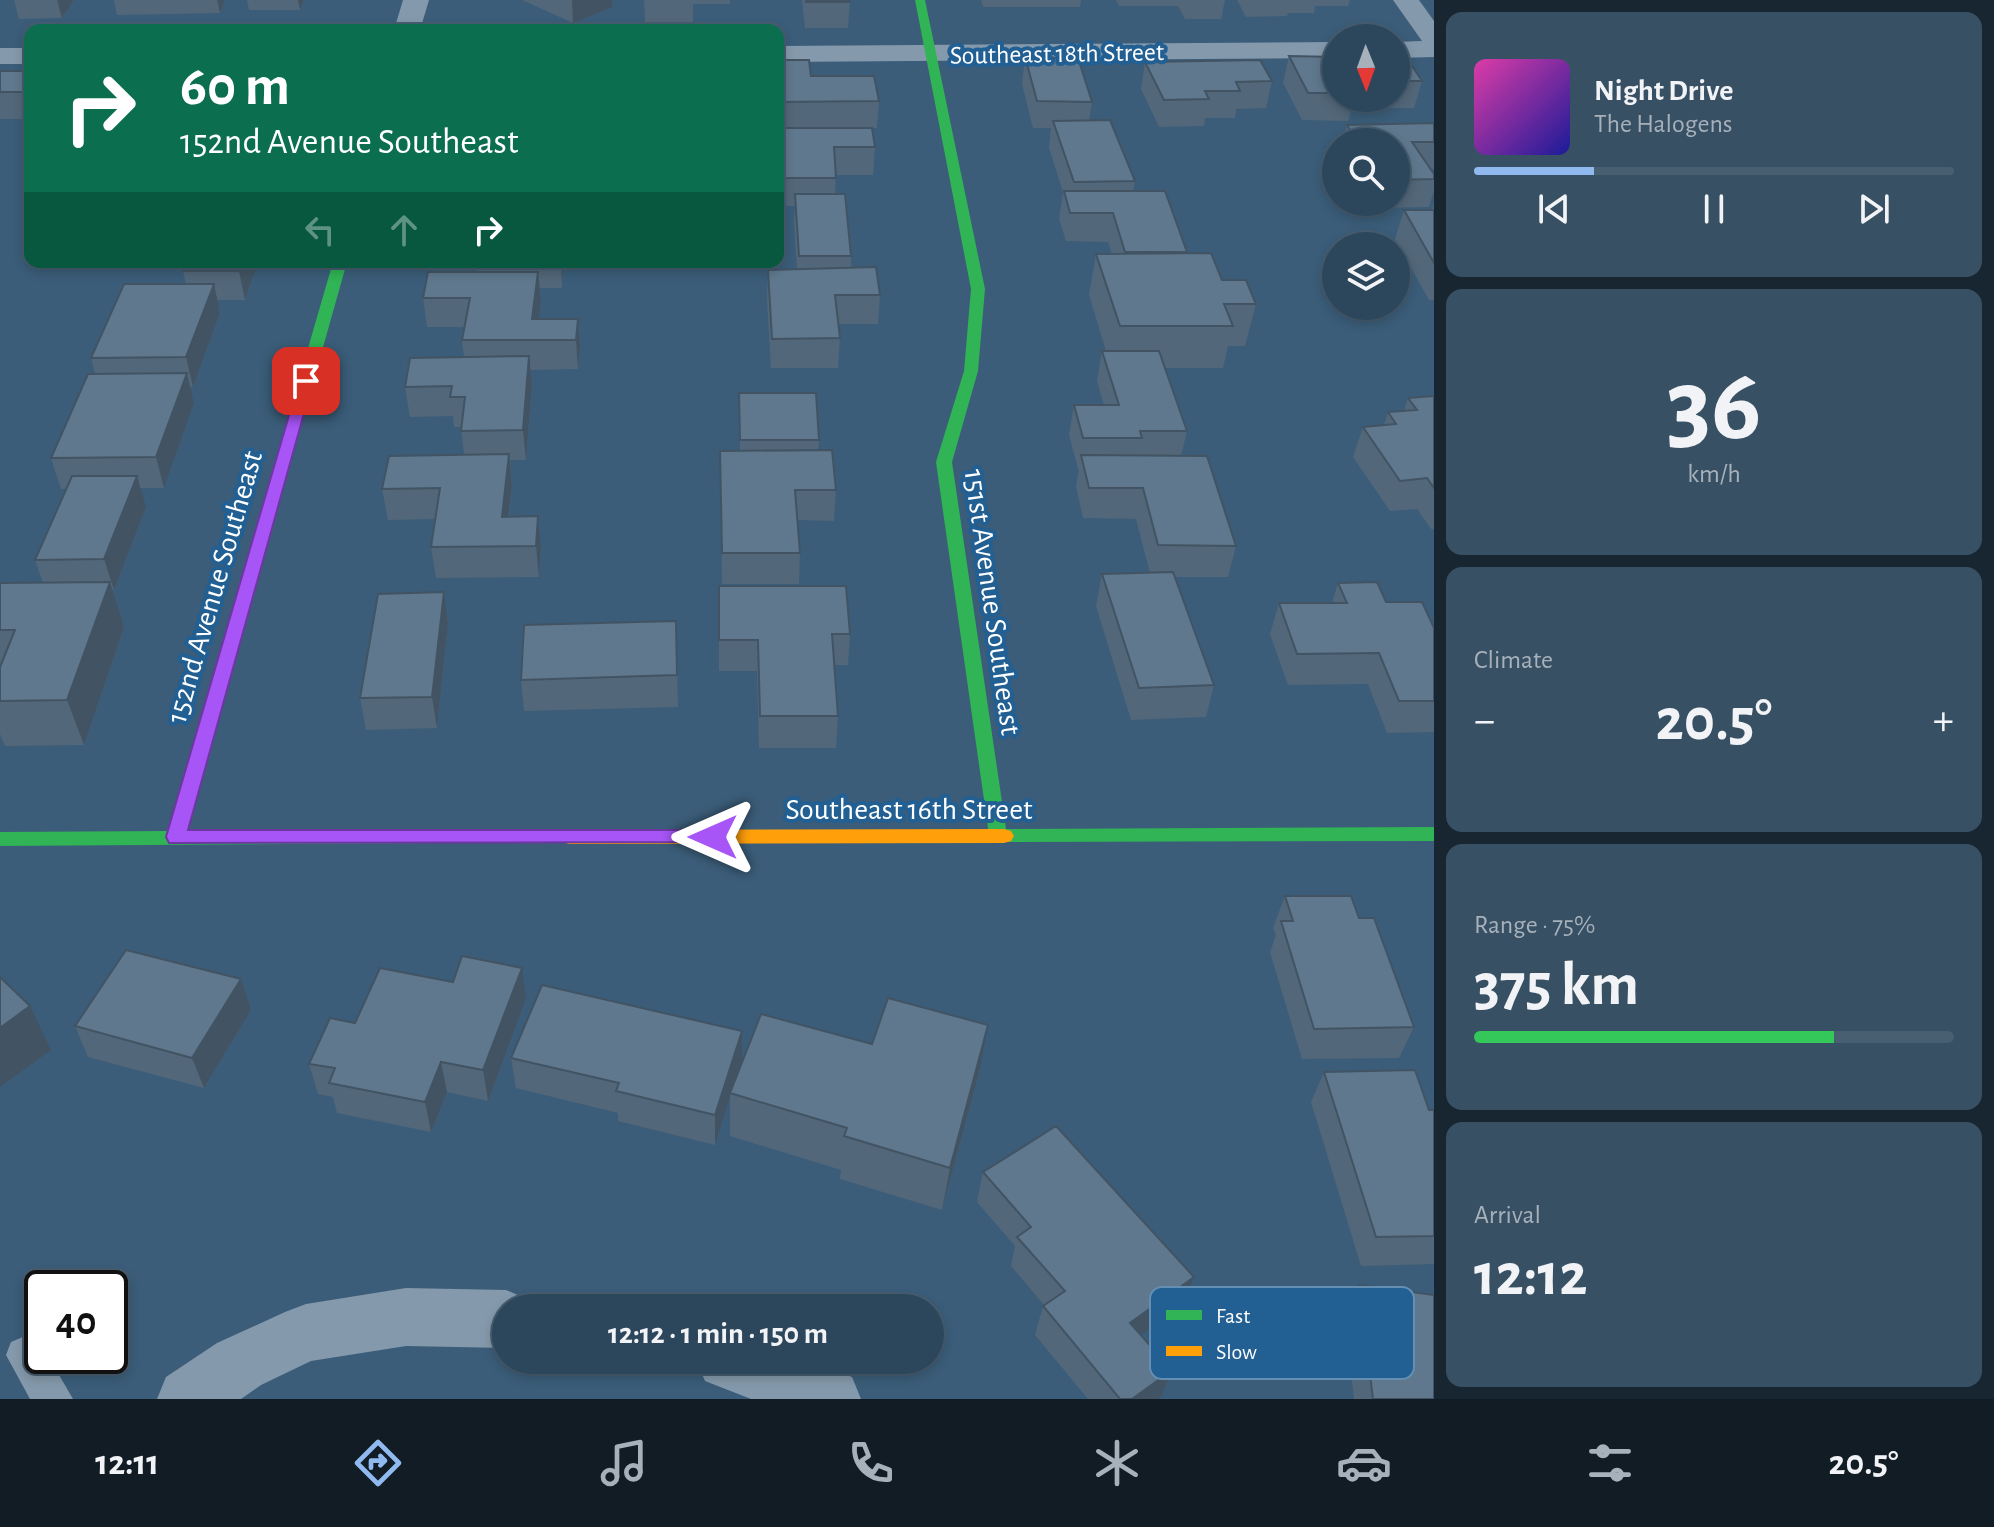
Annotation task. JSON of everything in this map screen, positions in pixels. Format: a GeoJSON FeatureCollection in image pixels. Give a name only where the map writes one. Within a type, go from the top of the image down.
{"type":"FeatureCollection","features":[{"type":"Feature","properties":{"kind":"street"},"geometry":{"type":"LineString","coordinates":[[409,24],[416,0]]}},
{"type":"Feature","properties":{"kind":"street","name":"151st Avenue Southeast"},"geometry":{"type":"LineString","coordinates":[[920,0],[978,289],[978,333],[968,384],[949,435],[944,462],[997,837]]}},
{"type":"Feature","properties":{"kind":"street"},"geometry":{"type":"LineString","coordinates":[[1406,0],[1434,40]]}},
{"type":"Feature","properties":{"kind":"street"},"geometry":{"type":"LineString","coordinates":[[1410,50],[1434,49]]}},
{"type":"Feature","properties":{"kind":"street","name":"Southeast 18th Street"},"geometry":{"type":"LineString","coordinates":[[784,54],[1322,50]]}},
{"type":"Feature","properties":{"kind":"street"},"geometry":{"type":"LineString","coordinates":[[0,56],[24,56]]}},
{"type":"Feature","properties":{"kind":"street","name":"152nd Avenue Southeast"},"geometry":{"type":"LineString","coordinates":[[176,837],[338,268]]}},
{"type":"Feature","properties":{"kind":"street","name":"Southeast 16th Street"},"geometry":{"type":"LineString","coordinates":[[0,839],[1434,834]]}},
{"type":"Feature","properties":{"kind":"street"},"geometry":{"type":"LineString","coordinates":[[188,1399],[239,1364],[306,1333],[406,1317],[492,1319]]}},
{"type":"Feature","properties":{"kind":"street"},"geometry":{"type":"LineString","coordinates":[[764,1374],[830,1399]]}},
{"type":"Feature","properties":{"kind":"lane"},"geometry":{"type":"LineString","coordinates":[[37,1374],[53,1399]]}},
{"type":"Feature","properties":{"kind":"building"},"geometry":{"type":"Polygon","coordinates":[[[850,0],[850,2],[806,2],[850,0]]]}},
{"type":"Feature","properties":{"kind":"building"},"geometry":{"type":"Polygon","coordinates":[[[1289,56],[1322,57],[1322,93],[1308,93],[1289,56]]]}},
{"type":"Feature","properties":{"kind":"building"},"geometry":{"type":"Polygon","coordinates":[[[1025,57],[1078,58],[1092,102],[1037,101],[1025,57]]]}},
{"type":"Feature","properties":{"kind":"building"},"geometry":{"type":"Polygon","coordinates":[[[784,60],[809,60],[811,76],[874,76],[879,101],[784,102],[784,60]]]}},
{"type":"Feature","properties":{"kind":"building"},"geometry":{"type":"Polygon","coordinates":[[[1260,60],[1272,81],[1236,82],[1240,91],[1205,91],[1209,99],[1164,100],[1145,62],[1260,60]]]}},
{"type":"Feature","properties":{"kind":"building"},"geometry":{"type":"Polygon","coordinates":[[[1410,63],[1422,81],[1410,81],[1410,63]]]}},
{"type":"Feature","properties":{"kind":"building"},"geometry":{"type":"Polygon","coordinates":[[[0,71],[24,71],[24,92],[0,92],[0,71]]]}},
{"type":"Feature","properties":{"kind":"building"},"geometry":{"type":"Polygon","coordinates":[[[1110,120],[1135,181],[1074,182],[1053,121],[1110,120]]]}},
{"type":"Feature","properties":{"kind":"building"},"geometry":{"type":"Polygon","coordinates":[[[1434,123],[1434,142],[1412,142],[1434,174],[1434,179],[1410,180],[1410,128],[1349,128],[1347,125],[1434,123]]]}},
{"type":"Feature","properties":{"kind":"building"},"geometry":{"type":"Polygon","coordinates":[[[784,128],[872,128],[875,147],[834,147],[836,178],[784,178],[784,128]]]}},
{"type":"Feature","properties":{"kind":"building"},"geometry":{"type":"Polygon","coordinates":[[[1064,191],[1165,191],[1187,252],[1125,252],[1113,213],[1070,213],[1064,191]]]}},
{"type":"Feature","properties":{"kind":"building"},"geometry":{"type":"Polygon","coordinates":[[[795,194],[845,194],[851,256],[799,256],[795,194]]]}},
{"type":"Feature","properties":{"kind":"building"},"geometry":{"type":"Polygon","coordinates":[[[1410,210],[1434,210],[1434,263],[1407,216],[1410,210]]]}},
{"type":"Feature","properties":{"kind":"building"},"geometry":{"type":"Polygon","coordinates":[[[1211,253],[1222,280],[1246,280],[1256,304],[1224,304],[1233,326],[1120,326],[1096,254],[1211,253]]]}},
{"type":"Feature","properties":{"kind":"building"},"geometry":{"type":"Polygon","coordinates":[[[876,267],[880,295],[835,295],[840,338],[772,339],[768,270],[876,267]]]}},
{"type":"Feature","properties":{"kind":"building"},"geometry":{"type":"Polygon","coordinates":[[[184,268],[240,268],[239,271],[183,271],[184,268]]]}},
{"type":"Feature","properties":{"kind":"building"},"geometry":{"type":"Polygon","coordinates":[[[428,272],[538,272],[532,319],[578,319],[576,340],[462,340],[470,298],[423,298],[428,272]]]}},
{"type":"Feature","properties":{"kind":"building"},"geometry":{"type":"Polygon","coordinates":[[[124,284],[214,284],[186,357],[91,358],[124,284]]]}},
{"type":"Feature","properties":{"kind":"building"},"geometry":{"type":"Polygon","coordinates":[[[1102,351],[1159,351],[1187,431],[1140,431],[1142,438],[1083,438],[1074,405],[1119,405],[1102,351]]]}},
{"type":"Feature","properties":{"kind":"building"},"geometry":{"type":"Polygon","coordinates":[[[529,356],[523,430],[461,431],[465,397],[450,397],[452,386],[405,387],[410,358],[529,356]]]}},
{"type":"Feature","properties":{"kind":"building"},"geometry":{"type":"Polygon","coordinates":[[[187,373],[156,457],[51,458],[88,374],[187,373]]]}},
{"type":"Feature","properties":{"kind":"building"},"geometry":{"type":"Polygon","coordinates":[[[739,393],[816,393],[819,440],[740,440],[739,393]]]}},
{"type":"Feature","properties":{"kind":"building"},"geometry":{"type":"Polygon","coordinates":[[[1434,396],[1434,488],[1427,478],[1400,481],[1363,427],[1396,424],[1388,412],[1417,410],[1408,398],[1434,396]]]}},
{"type":"Feature","properties":{"kind":"building"},"geometry":{"type":"Polygon","coordinates":[[[832,450],[836,490],[795,490],[800,553],[722,553],[720,451],[832,450]]]}},
{"type":"Feature","properties":{"kind":"building"},"geometry":{"type":"Polygon","coordinates":[[[509,454],[502,517],[538,516],[536,546],[431,547],[440,488],[382,489],[389,456],[509,454]]]}},
{"type":"Feature","properties":{"kind":"building"},"geometry":{"type":"Polygon","coordinates":[[[1081,455],[1207,456],[1236,546],[1158,545],[1143,488],[1089,488],[1081,455]]]}},
{"type":"Feature","properties":{"kind":"building"},"geometry":{"type":"Polygon","coordinates":[[[72,476],[137,476],[104,559],[35,560],[72,476]]]}},
{"type":"Feature","properties":{"kind":"building"},"geometry":{"type":"Polygon","coordinates":[[[1173,572],[1214,685],[1139,688],[1102,574],[1173,572]]]}},
{"type":"Feature","properties":{"kind":"building"},"geometry":{"type":"Polygon","coordinates":[[[110,582],[67,700],[0,701],[0,667],[15,630],[0,630],[0,583],[110,582]]]}},
{"type":"Feature","properties":{"kind":"building"},"geometry":{"type":"Polygon","coordinates":[[[1377,582],[1386,602],[1422,602],[1434,628],[1434,701],[1399,701],[1379,653],[1297,654],[1279,603],[1347,603],[1338,583],[1377,582]]]}},
{"type":"Feature","properties":{"kind":"building"},"geometry":{"type":"Polygon","coordinates":[[[719,586],[846,586],[850,634],[832,634],[838,716],[760,716],[758,640],[719,640],[719,586]]]}},
{"type":"Feature","properties":{"kind":"building"},"geometry":{"type":"Polygon","coordinates":[[[444,592],[432,697],[360,698],[378,594],[444,592]]]}},
{"type":"Feature","properties":{"kind":"building"},"geometry":{"type":"Polygon","coordinates":[[[676,621],[677,675],[521,680],[524,625],[676,621]]]}},
{"type":"Feature","properties":{"kind":"building"},"geometry":{"type":"Polygon","coordinates":[[[1285,896],[1351,896],[1359,918],[1374,918],[1414,1027],[1314,1029],[1281,921],[1293,921],[1285,896]]]}},
{"type":"Feature","properties":{"kind":"building"},"geometry":{"type":"Polygon","coordinates":[[[126,950],[241,979],[192,1058],[75,1026],[126,950]]]}},
{"type":"Feature","properties":{"kind":"building"},"geometry":{"type":"Polygon","coordinates":[[[462,956],[522,968],[483,1070],[441,1062],[425,1102],[329,1083],[335,1068],[309,1064],[330,1018],[355,1023],[380,968],[453,982],[462,956]]]}},
{"type":"Feature","properties":{"kind":"building"},"geometry":{"type":"Polygon","coordinates":[[[0,977],[30,1006],[0,1028],[0,977]]]}},
{"type":"Feature","properties":{"kind":"building"},"geometry":{"type":"Polygon","coordinates":[[[542,985],[742,1031],[715,1115],[616,1091],[619,1083],[511,1058],[542,985]]]}},
{"type":"Feature","properties":{"kind":"building"},"geometry":{"type":"Polygon","coordinates":[[[888,998],[988,1025],[950,1168],[844,1136],[847,1128],[730,1093],[761,1014],[872,1044],[888,998]]]}},
{"type":"Feature","properties":{"kind":"building"},"geometry":{"type":"Polygon","coordinates":[[[1415,1070],[1429,1110],[1434,1110],[1434,1236],[1376,1237],[1324,1072],[1415,1070]]]}},
{"type":"Feature","properties":{"kind":"building"},"geometry":{"type":"Polygon","coordinates":[[[1056,1126],[1194,1277],[1180,1287],[1150,1287],[1150,1309],[1130,1323],[1150,1345],[1150,1379],[1160,1379],[1132,1399],[1120,1399],[1043,1306],[1065,1291],[1017,1237],[1031,1227],[983,1172],[1056,1126]]]}},
{"type":"Feature","properties":{"kind":"building"},"geometry":{"type":"Polygon","coordinates":[[[1414,1292],[1434,1295],[1434,1399],[1373,1399],[1371,1379],[1414,1379],[1414,1292]]]}},
{"type":"Feature","properties":{"kind":"traffic: fast"},"geometry":{"type":"LineString","coordinates":[[920,0],[978,289],[971,371],[944,462],[997,837]]}},
{"type":"Feature","properties":{"kind":"traffic: fast"},"geometry":{"type":"LineString","coordinates":[[176,837],[338,268]]}},
{"type":"Feature","properties":{"kind":"traffic: fast"},"geometry":{"type":"LineString","coordinates":[[1004,836],[1434,834]]}},
{"type":"Feature","properties":{"kind":"traffic: fast"},"geometry":{"type":"LineString","coordinates":[[0,839],[569,837]]}},
{"type":"Feature","properties":{"kind":"traffic: slow"},"geometry":{"type":"LineString","coordinates":[[569,837],[1004,836]]}},
{"type":"Feature","properties":{"kind":"route"},"geometry":{"type":"LineString","coordinates":[[306,381],[176,837],[713,837]]}}]}
